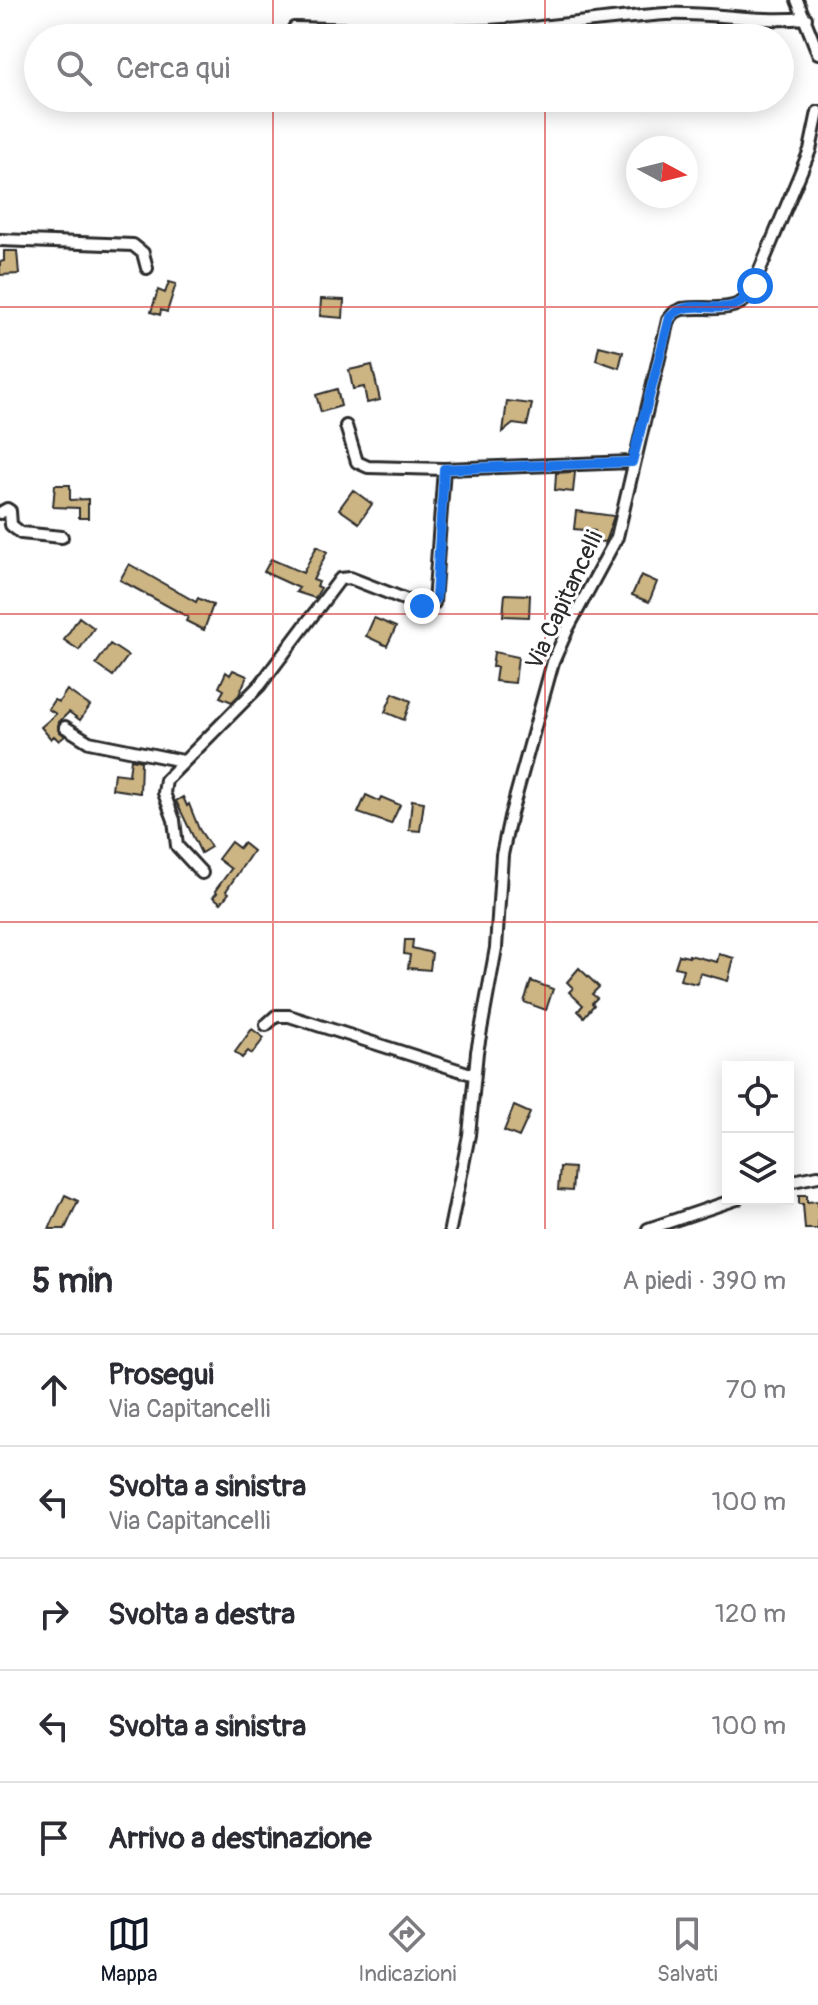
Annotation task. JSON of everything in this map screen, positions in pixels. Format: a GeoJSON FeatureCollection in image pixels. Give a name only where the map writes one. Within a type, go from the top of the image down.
{"type":"FeatureCollection","features":[{"type":"Feature","properties":{"kind":"street"},"geometry":{"type":"LineString","coordinates":[[797,0],[818,53]]}},
{"type":"Feature","properties":{"kind":"street"},"geometry":{"type":"LineString","coordinates":[[569,24],[664,14],[763,21],[806,18]]}},
{"type":"Feature","properties":{"kind":"street","name":"Via Capitancelli"},"geometry":{"type":"LineString","coordinates":[[450,1229],[468,1141],[474,1075],[495,955],[502,855],[551,667],[568,628],[615,541],[668,320],[682,309],[730,308],[749,296],[810,150],[818,112]]}},
{"type":"Feature","properties":{"kind":"street"},"geometry":{"type":"LineString","coordinates":[[0,240],[133,245],[143,253],[147,268]]}},
{"type":"Feature","properties":{"kind":"street"},"geometry":{"type":"LineString","coordinates":[[346,426],[354,456],[361,466],[444,469],[632,462]]}},
{"type":"Feature","properties":{"kind":"street"},"geometry":{"type":"LineString","coordinates":[[202,873],[178,848],[174,820],[164,793],[166,780],[260,685],[340,579],[350,578],[422,606],[434,603],[444,469]]}},
{"type":"Feature","properties":{"kind":"street"},"geometry":{"type":"LineString","coordinates":[[0,513],[7,509],[10,511],[11,525],[18,532],[62,537]]}},
{"type":"Feature","properties":{"kind":"street"},"geometry":{"type":"LineString","coordinates":[[65,727],[89,742],[183,761]]}},
{"type":"Feature","properties":{"kind":"street"},"geometry":{"type":"LineString","coordinates":[[266,1025],[276,1016],[289,1016],[474,1075]]}},
{"type":"Feature","properties":{"kind":"street"},"geometry":{"type":"LineString","coordinates":[[794,1181],[818,1176]]}},
{"type":"Feature","properties":{"kind":"street"},"geometry":{"type":"LineString","coordinates":[[648,1229],[722,1204]]}},
{"type":"Feature","properties":{"kind":"building"},"geometry":{"type":"Polygon","coordinates":[[[4,251],[17,251],[19,274],[0,275],[4,251]]]}},
{"type":"Feature","properties":{"kind":"building"},"geometry":{"type":"Polygon","coordinates":[[[169,282],[176,284],[167,312],[161,310],[160,315],[151,312],[158,290],[165,293],[169,282]]]}},
{"type":"Feature","properties":{"kind":"building"},"geometry":{"type":"Polygon","coordinates":[[[321,299],[344,300],[343,318],[320,316],[321,299]]]}},
{"type":"Feature","properties":{"kind":"building"},"geometry":{"type":"Polygon","coordinates":[[[599,346],[623,352],[619,368],[596,360],[599,346]]]}},
{"type":"Feature","properties":{"kind":"building"},"geometry":{"type":"Polygon","coordinates":[[[372,365],[380,400],[367,403],[364,387],[353,389],[349,370],[372,365]]]}},
{"type":"Feature","properties":{"kind":"building"},"geometry":{"type":"Polygon","coordinates":[[[337,389],[341,406],[321,412],[316,395],[337,389]]]}},
{"type":"Feature","properties":{"kind":"building"},"geometry":{"type":"Polygon","coordinates":[[[507,401],[532,404],[527,426],[513,424],[503,432],[507,401]]]}},
{"type":"Feature","properties":{"kind":"building"},"geometry":{"type":"Polygon","coordinates":[[[575,472],[573,492],[555,490],[556,473],[575,472]]]}},
{"type":"Feature","properties":{"kind":"building"},"geometry":{"type":"Polygon","coordinates":[[[55,485],[70,485],[70,500],[88,499],[88,518],[79,518],[79,508],[53,507],[55,485]]]}},
{"type":"Feature","properties":{"kind":"building"},"geometry":{"type":"Polygon","coordinates":[[[353,490],[372,504],[359,523],[339,509],[353,490]]]}},
{"type":"Feature","properties":{"kind":"building"},"geometry":{"type":"Polygon","coordinates":[[[576,511],[614,516],[605,542],[594,541],[595,531],[574,529],[576,511]]]}},
{"type":"Feature","properties":{"kind":"building"},"geometry":{"type":"Polygon","coordinates":[[[317,546],[327,552],[313,580],[319,582],[317,586],[321,588],[315,598],[296,592],[299,588],[264,572],[271,559],[303,573],[317,546]]]}},
{"type":"Feature","properties":{"kind":"building"},"geometry":{"type":"Polygon","coordinates":[[[129,564],[196,602],[198,598],[213,605],[204,630],[186,621],[188,617],[120,580],[129,564]]]}},
{"type":"Feature","properties":{"kind":"building"},"geometry":{"type":"Polygon","coordinates":[[[641,575],[657,582],[649,602],[632,595],[641,575]]]}},
{"type":"Feature","properties":{"kind":"building"},"geometry":{"type":"Polygon","coordinates":[[[505,594],[530,595],[529,617],[503,616],[505,594]]]}},
{"type":"Feature","properties":{"kind":"building"},"geometry":{"type":"Polygon","coordinates":[[[79,617],[94,628],[79,650],[64,640],[79,617]]]}},
{"type":"Feature","properties":{"kind":"building"},"geometry":{"type":"Polygon","coordinates":[[[374,618],[396,627],[387,646],[366,636],[374,618]]]}},
{"type":"Feature","properties":{"kind":"building"},"geometry":{"type":"Polygon","coordinates":[[[110,644],[128,656],[113,676],[96,664],[110,644]]]}},
{"type":"Feature","properties":{"kind":"building"},"geometry":{"type":"Polygon","coordinates":[[[494,652],[518,657],[515,683],[495,681],[497,667],[492,667],[494,652]]]}},
{"type":"Feature","properties":{"kind":"building"},"geometry":{"type":"Polygon","coordinates":[[[233,670],[247,676],[239,695],[232,702],[220,697],[224,690],[219,687],[226,672],[230,675],[233,670]]]}},
{"type":"Feature","properties":{"kind":"building"},"geometry":{"type":"Polygon","coordinates":[[[67,690],[90,706],[80,720],[69,712],[59,722],[58,730],[65,736],[59,741],[54,736],[51,739],[41,727],[56,714],[48,709],[54,700],[59,702],[67,690]]]}},
{"type":"Feature","properties":{"kind":"building"},"geometry":{"type":"Polygon","coordinates":[[[393,693],[411,701],[404,720],[385,712],[393,693]]]}},
{"type":"Feature","properties":{"kind":"building"},"geometry":{"type":"Polygon","coordinates":[[[131,759],[141,761],[140,793],[112,789],[114,773],[129,775],[131,759]]]}},
{"type":"Feature","properties":{"kind":"building"},"geometry":{"type":"Polygon","coordinates":[[[366,795],[400,805],[391,824],[358,813],[366,795]]]}},
{"type":"Feature","properties":{"kind":"building"},"geometry":{"type":"Polygon","coordinates":[[[183,797],[211,847],[201,853],[176,801],[183,797]]]}},
{"type":"Feature","properties":{"kind":"building"},"geometry":{"type":"Polygon","coordinates":[[[412,800],[424,802],[420,831],[409,830],[412,800]]]}},
{"type":"Feature","properties":{"kind":"building"},"geometry":{"type":"Polygon","coordinates":[[[231,842],[239,848],[243,843],[253,851],[221,903],[213,897],[231,869],[218,859],[231,842]]]}},
{"type":"Feature","properties":{"kind":"building"},"geometry":{"type":"Polygon","coordinates":[[[405,940],[413,940],[412,948],[432,953],[430,970],[408,968],[410,955],[404,954],[405,940]]]}},
{"type":"Feature","properties":{"kind":"building"},"geometry":{"type":"Polygon","coordinates":[[[719,954],[734,958],[728,981],[700,973],[697,984],[680,980],[683,969],[675,967],[679,955],[717,962],[719,954]]]}},
{"type":"Feature","properties":{"kind":"building"},"geometry":{"type":"Polygon","coordinates":[[[579,968],[599,987],[592,994],[597,998],[592,1003],[594,1005],[584,1017],[578,1011],[583,1005],[569,992],[573,988],[567,982],[579,968]]]}},
{"type":"Feature","properties":{"kind":"building"},"geometry":{"type":"Polygon","coordinates":[[[531,981],[553,989],[546,1010],[524,1002],[531,981]]]}},
{"type":"Feature","properties":{"kind":"building"},"geometry":{"type":"Polygon","coordinates":[[[252,1029],[264,1038],[252,1054],[248,1051],[242,1058],[235,1052],[252,1029]]]}},
{"type":"Feature","properties":{"kind":"building"},"geometry":{"type":"Polygon","coordinates":[[[514,1106],[530,1113],[519,1137],[504,1131],[514,1106]]]}},
{"type":"Feature","properties":{"kind":"building"},"geometry":{"type":"Polygon","coordinates":[[[560,1167],[574,1168],[572,1191],[558,1190],[560,1167]]]}},
{"type":"Feature","properties":{"kind":"building"},"geometry":{"type":"Polygon","coordinates":[[[65,1195],[78,1201],[65,1229],[49,1229],[65,1195]]]}},
{"type":"Feature","properties":{"kind":"building"},"geometry":{"type":"Polygon","coordinates":[[[799,1195],[807,1195],[807,1202],[818,1201],[818,1229],[805,1229],[799,1195]]]}},
{"type":"Feature","properties":{"kind":"route"},"geometry":{"type":"LineString","coordinates":[[422,606],[434,603],[436,598],[444,469],[632,462],[670,317],[686,308],[737,306],[747,299],[755,286]]}}]}
